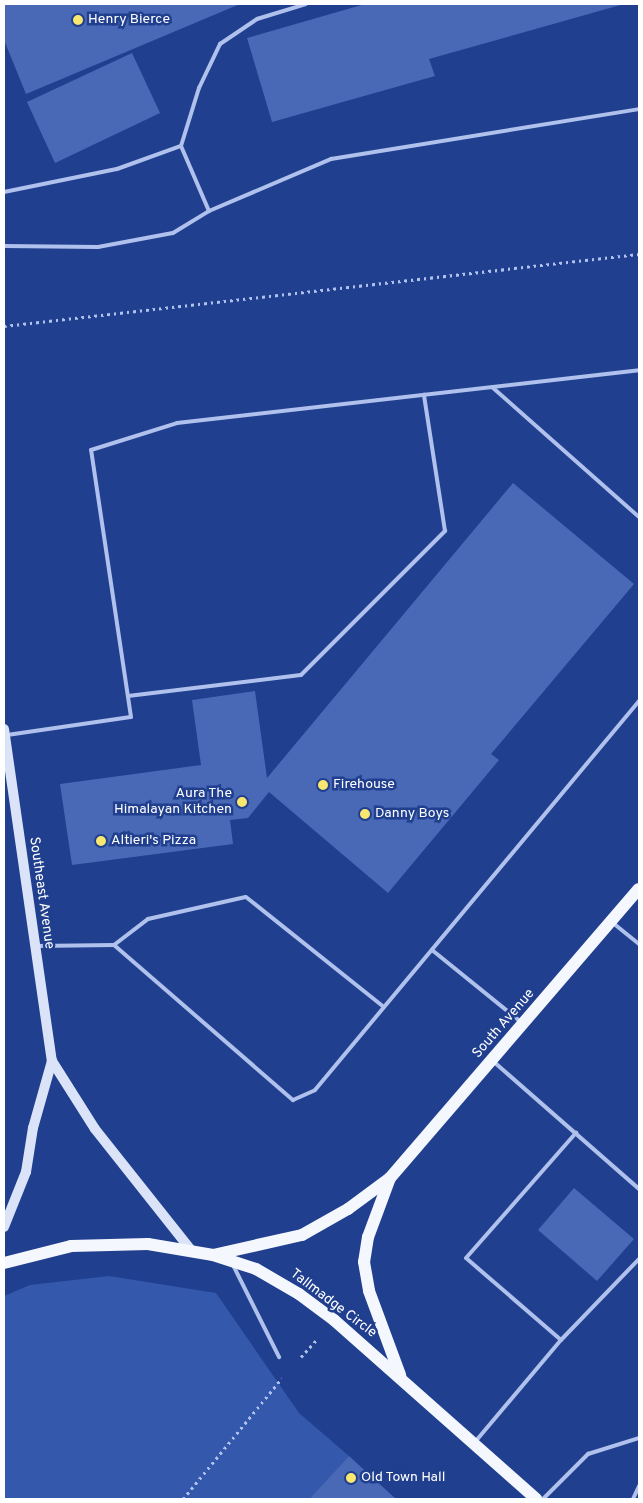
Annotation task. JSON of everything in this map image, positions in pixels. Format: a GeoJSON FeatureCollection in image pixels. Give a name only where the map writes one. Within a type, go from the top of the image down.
{"type":"FeatureCollection","features":[{"type":"Feature","properties":{"kind":"main road","name":"South Avenue"},"geometry":{"type":"LineString","coordinates":[[213,1255],[302,1235],[348,1209],[390,1178],[639,889]]}},
{"type":"Feature","properties":{"kind":"main road","name":"South Avenue"},"geometry":{"type":"LineString","coordinates":[[390,1178],[368,1237],[364,1262],[369,1291],[401,1377]]}},
{"type":"Feature","properties":{"kind":"main road","name":"Tallmadge Circle"},"geometry":{"type":"LineString","coordinates":[[4,1263],[71,1246],[90,1244],[148,1244],[192,1250],[256,1269],[299,1294],[401,1377],[536,1499]]}},
{"type":"Feature","properties":{"kind":"street","name":"Southeast Avenue"},"geometry":{"type":"LineString","coordinates":[[4,732],[52,1061],[95,1129],[192,1250]]}},
{"type":"Feature","properties":{"kind":"street","name":"Southeast Avenue"},"geometry":{"type":"LineString","coordinates":[[4,1227],[26,1172],[34,1128],[52,1061]]}},
{"type":"Feature","properties":{"kind":"lane"},"geometry":{"type":"LineString","coordinates":[[209,211],[181,146],[199,88],[220,44],[257,19],[306,4]]}},
{"type":"Feature","properties":{"kind":"lane"},"geometry":{"type":"LineString","coordinates":[[4,246],[98,247],[173,233],[209,211],[331,160],[639,109]]}},
{"type":"Feature","properties":{"kind":"lane"},"geometry":{"type":"LineString","coordinates":[[4,192],[117,169],[181,146]]}},
{"type":"Feature","properties":{"kind":"lane"},"geometry":{"type":"LineString","coordinates":[[4,732],[131,717],[91,450],[177,423],[639,370]]}},
{"type":"Feature","properties":{"kind":"lane"},"geometry":{"type":"LineString","coordinates":[[492,387],[639,517]]}},
{"type":"Feature","properties":{"kind":"lane"},"geometry":{"type":"LineString","coordinates":[[128,696],[301,675],[445,530],[424,394]]}},
{"type":"Feature","properties":{"kind":"lane"},"geometry":{"type":"LineString","coordinates":[[114,945],[293,1100],[315,1090],[639,701]]}},
{"type":"Feature","properties":{"kind":"lane"},"geometry":{"type":"LineString","coordinates":[[34,946],[114,945],[148,919],[246,897],[384,1007]]}},
{"type":"Feature","properties":{"kind":"lane"},"geometry":{"type":"LineString","coordinates":[[611,922],[639,944]]}},
{"type":"Feature","properties":{"kind":"lane"},"geometry":{"type":"LineString","coordinates":[[432,950],[523,1024]]}},
{"type":"Feature","properties":{"kind":"lane"},"geometry":{"type":"LineString","coordinates":[[492,1060],[639,1189]]}},
{"type":"Feature","properties":{"kind":"lane"},"geometry":{"type":"LineString","coordinates":[[561,1340],[466,1258],[576,1133]]}},
{"type":"Feature","properties":{"kind":"lane"},"geometry":{"type":"LineString","coordinates":[[230,1260],[279,1357]]}},
{"type":"Feature","properties":{"kind":"lane"},"geometry":{"type":"LineString","coordinates":[[474,1443],[561,1340],[639,1260]]}},
{"type":"Feature","properties":{"kind":"lane"},"geometry":{"type":"LineString","coordinates":[[543,1499],[588,1454],[639,1438]]}},
{"type":"Feature","properties":{"kind":"lane"},"geometry":{"type":"LineString","coordinates":[[633,1499],[639,1486]]}},
{"type":"Feature","properties":{"kind":"path"},"geometry":{"type":"LineString","coordinates":[[4,326],[639,254]]}},
{"type":"Feature","properties":{"kind":"path"},"geometry":{"type":"LineString","coordinates":[[182,1499],[288,1371]]}},
{"type":"Feature","properties":{"kind":"shaded area"},"geometry":{"type":"Polygon","coordinates":[[[109,1276],[216,1293],[299,1413],[349,1456],[309,1499],[4,1499],[4,1296],[30,1285],[109,1276]]]}},
{"type":"Feature","properties":{"kind":"building"},"geometry":{"type":"Polygon","coordinates":[[[4,4],[240,4],[26,94],[4,40],[4,4]]]}},
{"type":"Feature","properties":{"kind":"building"},"geometry":{"type":"Polygon","coordinates":[[[365,4],[624,4],[429,59],[435,76],[272,122],[247,38],[365,4]]]}},
{"type":"Feature","properties":{"kind":"building"},"geometry":{"type":"Polygon","coordinates":[[[132,53],[160,113],[55,163],[27,102],[132,53]]]}},
{"type":"Feature","properties":{"kind":"building"},"geometry":{"type":"Polygon","coordinates":[[[513,483],[634,584],[491,754],[499,760],[388,893],[269,792],[248,818],[230,820],[233,844],[72,865],[60,784],[201,765],[192,700],[255,691],[267,778],[513,483]]]}},
{"type":"Feature","properties":{"kind":"building"},"geometry":{"type":"Polygon","coordinates":[[[574,1188],[634,1239],[597,1281],[538,1230],[574,1188]]]}},
{"type":"Feature","properties":{"kind":"building","name":"Old Town Hall"},"geometry":{"type":"Polygon","coordinates":[[[349,1456],[396,1499],[309,1499],[349,1456]]]}},
{"type":"Feature","properties":{"kind":"place","name":"Henry Bierce"},"geometry":{"type":"Point","coordinates":[78,20]}},
{"type":"Feature","properties":{"kind":"place","name":"Firehouse"},"geometry":{"type":"Point","coordinates":[323,785]}},
{"type":"Feature","properties":{"kind":"place","name":"Aura The Himalayan Kitchen"},"geometry":{"type":"Point","coordinates":[242,802]}},
{"type":"Feature","properties":{"kind":"place","name":"Danny Boys"},"geometry":{"type":"Point","coordinates":[365,814]}},
{"type":"Feature","properties":{"kind":"place","name":"Altieri's Pizza"},"geometry":{"type":"Point","coordinates":[101,841]}},
{"type":"Feature","properties":{"kind":"place","name":"Old Town Hall"},"geometry":{"type":"Point","coordinates":[351,1478]}}]}
